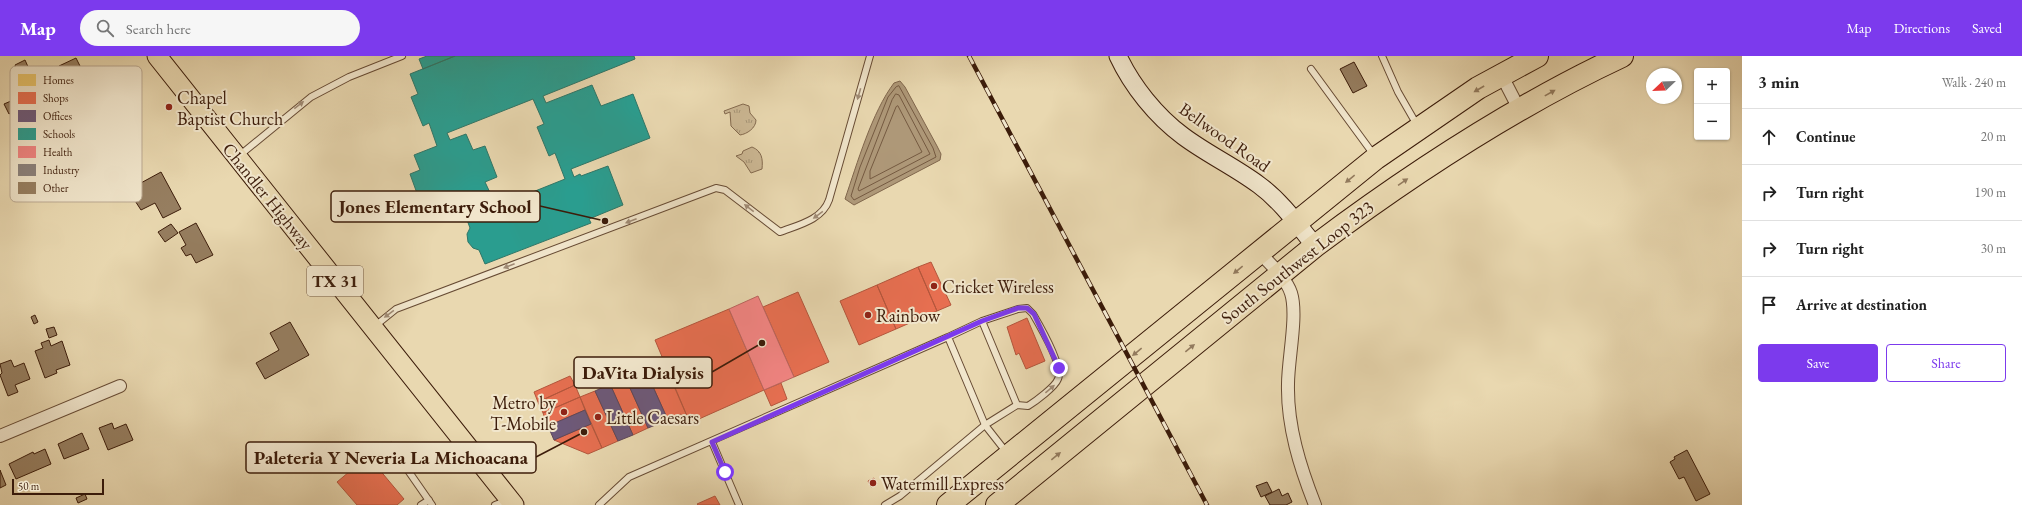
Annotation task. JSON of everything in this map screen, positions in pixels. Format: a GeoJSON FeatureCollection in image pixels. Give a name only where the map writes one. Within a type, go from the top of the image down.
{"type":"FeatureCollection","features":[{"type":"Feature","properties":{"kind":"highway","name":"South Southwest Loop 323"},"geometry":{"type":"LineString","coordinates":[[948,505],[1376,158],[1478,88],[1537,56]]}},
{"type":"Feature","properties":{"kind":"highway","name":"South Southwest Loop 323"},"geometry":{"type":"LineString","coordinates":[[997,505],[1315,246],[1408,178],[1519,109],[1589,71],[1622,56]]}},
{"type":"Feature","properties":{"kind":"main road","name":"Chandler Highway"},"geometry":{"type":"LineString","coordinates":[[157,56],[373,328],[506,503]]}},
{"type":"Feature","properties":{"kind":"street","name":"Bellwood Road"},"geometry":{"type":"LineString","coordinates":[[1118,56],[1145,99],[1165,121],[1182,136],[1260,186],[1296,223],[1315,246]]}},
{"type":"Feature","properties":{"kind":"street"},"geometry":{"type":"LineString","coordinates":[[1502,76],[1519,109]]}},
{"type":"Feature","properties":{"kind":"street"},"geometry":{"type":"LineString","coordinates":[[1260,252],[1289,288],[1293,304],[1288,386],[1291,423],[1300,464],[1315,505]]}},
{"type":"Feature","properties":{"kind":"street"},"geometry":{"type":"LineString","coordinates":[[0,436],[120,386]]}},
{"type":"Feature","properties":{"kind":"lane"},"geometry":{"type":"LineString","coordinates":[[237,157],[311,97],[349,77],[402,56]]}},
{"type":"Feature","properties":{"kind":"lane"},"geometry":{"type":"LineString","coordinates":[[373,328],[396,310],[716,188],[725,190],[780,232],[816,217],[827,206],[870,56]]}},
{"type":"Feature","properties":{"kind":"lane"},"geometry":{"type":"LineString","coordinates":[[1382,56],[1398,92],[1418,128]]}},
{"type":"Feature","properties":{"kind":"lane"},"geometry":{"type":"LineString","coordinates":[[1311,69],[1376,158]]}},
{"type":"Feature","properties":{"kind":"lane"},"geometry":{"type":"LineString","coordinates":[[599,505],[629,477],[712,442],[982,321],[1018,308],[1027,308],[1034,314],[1057,362],[1060,376],[1055,384],[1028,406],[1025,407],[1017,404],[982,321]]}},
{"type":"Feature","properties":{"kind":"lane"},"geometry":{"type":"LineString","coordinates":[[948,337],[985,425],[1009,456]]}},
{"type":"Feature","properties":{"kind":"lane"},"geometry":{"type":"LineString","coordinates":[[885,505],[900,496],[985,425],[1017,404]]}},
{"type":"Feature","properties":{"kind":"lane"},"geometry":{"type":"LineString","coordinates":[[712,442],[739,505]]}},
{"type":"Feature","properties":{"kind":"lane"},"geometry":{"type":"LineString","coordinates":[[390,446],[430,503],[421,505]]}},
{"type":"Feature","properties":{"kind":"green space"},"geometry":{"type":"Polygon","coordinates":[[[743,104],[749,106],[750,113],[756,120],[756,123],[751,130],[740,135],[731,126],[730,112],[725,114],[724,111],[743,104]]]}},
{"type":"Feature","properties":{"kind":"green space"},"geometry":{"type":"Polygon","coordinates":[[[752,147],[760,153],[762,159],[762,169],[751,173],[744,162],[736,156],[752,147]]]}},
{"type":"Feature","properties":{"kind":"water"},"geometry":{"type":"Polygon","coordinates":[[[900,81],[905,87],[937,146],[941,154],[940,160],[854,205],[845,199],[860,155],[872,123],[886,95],[894,83],[900,81]]]}},
{"type":"Feature","properties":{"kind":"building: Shops","name":"Cricket Wireless"},"geometry":{"type":"Polygon","coordinates":[[[931,262],[951,305],[937,311],[918,267],[931,262]]]}},
{"type":"Feature","properties":{"kind":"building: Shops"},"geometry":{"type":"Polygon","coordinates":[[[918,267],[937,311],[896,329],[877,285],[918,267]]]}},
{"type":"Feature","properties":{"kind":"building: Shops","name":"Rainbow"},"geometry":{"type":"Polygon","coordinates":[[[877,285],[896,329],[859,345],[840,301],[877,285]]]}},
{"type":"Feature","properties":{"kind":"building: Shops"},"geometry":{"type":"Polygon","coordinates":[[[798,292],[829,362],[794,377],[763,307],[798,292]]]}},
{"type":"Feature","properties":{"kind":"building: Shops"},"geometry":{"type":"Polygon","coordinates":[[[729,309],[764,390],[690,423],[655,340],[729,309]]]}},
{"type":"Feature","properties":{"kind":"building: Shops"},"geometry":{"type":"Polygon","coordinates":[[[1027,318],[1045,361],[1026,369],[1019,353],[1016,355],[1007,327],[1027,318]]]}},
{"type":"Feature","properties":{"kind":"building: Shops"},"geometry":{"type":"Polygon","coordinates":[[[663,361],[690,423],[686,425],[681,414],[668,420],[645,369],[663,361]]]}},
{"type":"Feature","properties":{"kind":"building: Shops"},"geometry":{"type":"Polygon","coordinates":[[[570,376],[575,385],[538,402],[534,392],[570,376]]]}},
{"type":"Feature","properties":{"kind":"building: Shops"},"geometry":{"type":"Polygon","coordinates":[[[625,377],[648,428],[633,435],[610,384],[625,377]]]}},
{"type":"Feature","properties":{"kind":"building: Shops"},"geometry":{"type":"Polygon","coordinates":[[[781,383],[787,399],[771,406],[764,390],[781,383]]]}},
{"type":"Feature","properties":{"kind":"building: Shops"},"geometry":{"type":"Polygon","coordinates":[[[575,385],[580,397],[543,413],[538,402],[575,385]]]}},
{"type":"Feature","properties":{"kind":"building: Shops","name":"Little Caesars"},"geometry":{"type":"Polygon","coordinates":[[[595,391],[618,441],[602,448],[580,397],[595,391]]]}},
{"type":"Feature","properties":{"kind":"building: Shops","name":"Metro by T-Mobile"},"geometry":{"type":"Polygon","coordinates":[[[580,397],[585,410],[548,426],[543,413],[580,397]]]}},
{"type":"Feature","properties":{"kind":"building: Shops"},"geometry":{"type":"Polygon","coordinates":[[[591,424],[602,448],[588,454],[554,440],[591,424]]]}},
{"type":"Feature","properties":{"kind":"building: Shops"},"geometry":{"type":"Polygon","coordinates":[[[368,456],[404,499],[397,505],[357,505],[337,482],[368,456]]]}},
{"type":"Feature","properties":{"kind":"building: Shops","name":"Watermill Express"},"geometry":{"type":"Polygon","coordinates":[[[874,478],[877,484],[871,487],[868,481],[874,478]]]}},
{"type":"Feature","properties":{"kind":"building: Shops"},"geometry":{"type":"Polygon","coordinates":[[[715,496],[720,505],[697,504],[715,496]]]}},
{"type":"Feature","properties":{"kind":"building: Offices"},"geometry":{"type":"Polygon","coordinates":[[[645,369],[668,420],[648,428],[625,377],[645,369]]]}},
{"type":"Feature","properties":{"kind":"building: Offices"},"geometry":{"type":"Polygon","coordinates":[[[610,384],[633,435],[618,441],[595,391],[610,384]]]}},
{"type":"Feature","properties":{"kind":"building: Offices"},"geometry":{"type":"Polygon","coordinates":[[[585,410],[591,424],[554,440],[548,426],[585,410]]]}},
{"type":"Feature","properties":{"kind":"building: Schools"},"geometry":{"type":"Polygon","coordinates":[[[427,56],[455,56],[423,69],[419,59],[427,56]]]}},
{"type":"Feature","properties":{"kind":"building: Schools"},"geometry":{"type":"Polygon","coordinates":[[[455,56],[634,56],[635,59],[543,96],[546,103],[592,85],[601,106],[633,94],[650,138],[571,169],[574,177],[580,174],[581,176],[608,166],[623,205],[589,219],[591,223],[485,264],[479,250],[473,248],[468,242],[467,234],[470,228],[463,209],[438,218],[432,203],[422,207],[410,174],[420,170],[414,155],[437,146],[429,123],[423,126],[411,97],[418,94],[410,74],[455,56]],[[533,99],[447,133],[450,140],[466,134],[473,150],[485,146],[497,177],[485,182],[493,199],[475,206],[478,214],[565,179],[555,153],[549,156],[537,127],[544,124],[533,99]]]}},
{"type":"Feature","properties":{"kind":"building: Health"},"geometry":{"type":"Polygon","coordinates":[[[758,296],[794,377],[764,390],[729,309],[758,296]]]}},
{"type":"Feature","properties":{"kind":"building: Other"},"geometry":{"type":"Polygon","coordinates":[[[76,58],[80,66],[59,66],[76,58]]]}},
{"type":"Feature","properties":{"kind":"building: Other"},"geometry":{"type":"Polygon","coordinates":[[[25,60],[28,66],[15,66],[25,60]]]}},
{"type":"Feature","properties":{"kind":"building: Other"},"geometry":{"type":"Polygon","coordinates":[[[1354,62],[1367,86],[1353,93],[1340,69],[1354,62]]]}},
{"type":"Feature","properties":{"kind":"building: Other"},"geometry":{"type":"Polygon","coordinates":[[[10,101],[9,114],[4,104],[10,101]]]}},
{"type":"Feature","properties":{"kind":"building: Other"},"geometry":{"type":"Polygon","coordinates":[[[161,172],[181,209],[163,218],[155,203],[141,210],[136,202],[142,202],[142,182],[161,172]]]}},
{"type":"Feature","properties":{"kind":"building: Other"},"geometry":{"type":"Polygon","coordinates":[[[196,223],[213,255],[196,263],[191,254],[186,256],[181,248],[186,245],[179,232],[196,223]]]}},
{"type":"Feature","properties":{"kind":"building: Other"},"geometry":{"type":"Polygon","coordinates":[[[171,224],[178,233],[165,242],[158,232],[171,224]]]}},
{"type":"Feature","properties":{"kind":"building: Other"},"geometry":{"type":"Polygon","coordinates":[[[35,315],[38,322],[34,324],[31,317],[35,315]]]}},
{"type":"Feature","properties":{"kind":"building: Other"},"geometry":{"type":"Polygon","coordinates":[[[290,322],[309,355],[265,379],[256,363],[279,350],[270,333],[290,322]]]}},
{"type":"Feature","properties":{"kind":"building: Other"},"geometry":{"type":"Polygon","coordinates":[[[54,327],[57,335],[49,338],[46,329],[54,327]]]}},
{"type":"Feature","properties":{"kind":"building: Other"},"geometry":{"type":"Polygon","coordinates":[[[49,340],[51,346],[62,341],[70,365],[56,370],[57,373],[45,378],[35,351],[43,348],[41,343],[49,340]]]}},
{"type":"Feature","properties":{"kind":"building: Other"},"geometry":{"type":"Polygon","coordinates":[[[11,360],[14,367],[24,363],[30,379],[15,385],[18,392],[8,396],[0,375],[2,373],[0,364],[11,360]]]}},
{"type":"Feature","properties":{"kind":"building: Other"},"geometry":{"type":"Polygon","coordinates":[[[112,423],[114,429],[126,424],[133,440],[108,450],[99,428],[112,423]]]}},
{"type":"Feature","properties":{"kind":"building: Other"},"geometry":{"type":"Polygon","coordinates":[[[82,433],[89,449],[64,459],[58,444],[82,433]]]}},
{"type":"Feature","properties":{"kind":"building: Other"},"geometry":{"type":"Polygon","coordinates":[[[45,449],[51,464],[16,479],[9,464],[33,452],[34,454],[45,449]]]}},
{"type":"Feature","properties":{"kind":"building: Other"},"geometry":{"type":"Polygon","coordinates":[[[1687,450],[1710,494],[1696,501],[1684,477],[1679,479],[1670,462],[1675,459],[1674,457],[1687,450]]]}},
{"type":"Feature","properties":{"kind":"building: Other"},"geometry":{"type":"Polygon","coordinates":[[[0,470],[6,485],[0,488],[0,470]]]}},
{"type":"Feature","properties":{"kind":"building: Other"},"geometry":{"type":"Polygon","coordinates":[[[1267,482],[1272,492],[1261,497],[1256,486],[1267,482]]]}},
{"type":"Feature","properties":{"kind":"building: Other"},"geometry":{"type":"Polygon","coordinates":[[[1279,489],[1282,496],[1288,493],[1292,502],[1286,505],[1270,505],[1265,496],[1279,489]]]}},
{"type":"Feature","properties":{"kind":"building: Other"},"geometry":{"type":"Polygon","coordinates":[[[85,494],[87,499],[78,503],[76,498],[85,494]]]}},
{"type":"Feature","properties":{"kind":"railway"},"geometry":{"type":"LineString","coordinates":[[969,56],[1207,505]]}},
{"type":"Feature","properties":{"kind":"place","name":"Chapel Baptist Church"},"geometry":{"type":"Point","coordinates":[169,107]}},
{"type":"Feature","properties":{"kind":"place","name":"Jones Elementary School"},"geometry":{"type":"Point","coordinates":[605,221]}},
{"type":"Feature","properties":{"kind":"place","name":"Cricket Wireless"},"geometry":{"type":"Point","coordinates":[934,286]}},
{"type":"Feature","properties":{"kind":"place","name":"Rainbow"},"geometry":{"type":"Point","coordinates":[868,315]}},
{"type":"Feature","properties":{"kind":"place","name":"DaVita Dialysis"},"geometry":{"type":"Point","coordinates":[762,343]}},
{"type":"Feature","properties":{"kind":"place","name":"Metro by T-Mobile"},"geometry":{"type":"Point","coordinates":[564,412]}},
{"type":"Feature","properties":{"kind":"place","name":"Little Caesars"},"geometry":{"type":"Point","coordinates":[598,417]}},
{"type":"Feature","properties":{"kind":"place","name":"Paleteria Y Neveria La Michoacana"},"geometry":{"type":"Point","coordinates":[584,432]}},
{"type":"Feature","properties":{"kind":"place","name":"Watermill Express"},"geometry":{"type":"Point","coordinates":[873,483]}},
{"type":"Feature","properties":{"kind":"route"},"geometry":{"type":"LineString","coordinates":[[725,472],[712,442],[982,321],[1018,308],[1027,308],[1034,314],[1059,368]]}}]}
